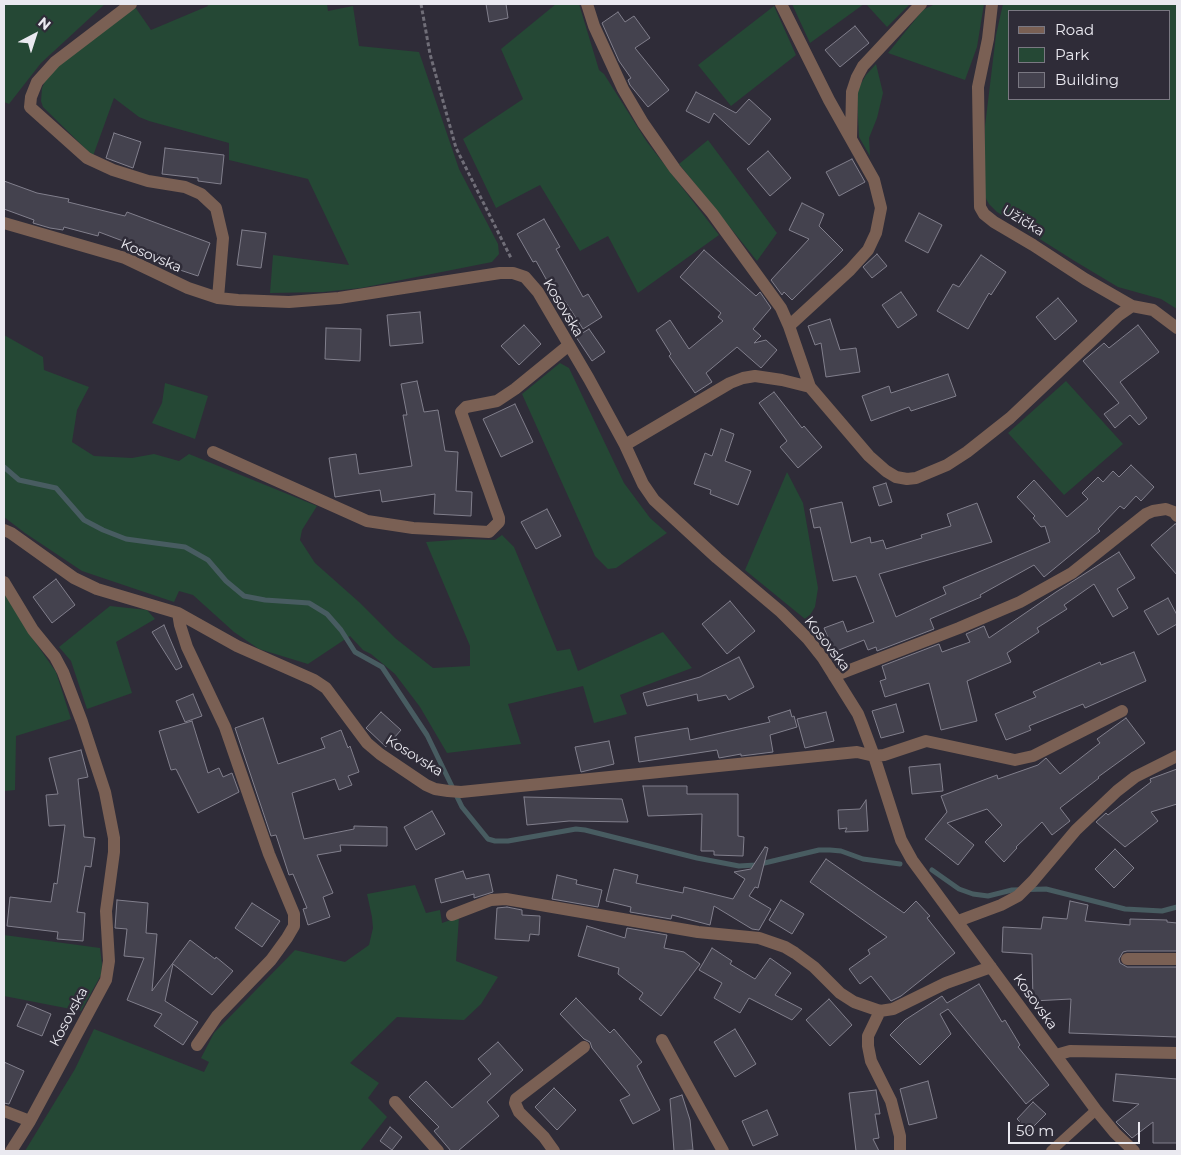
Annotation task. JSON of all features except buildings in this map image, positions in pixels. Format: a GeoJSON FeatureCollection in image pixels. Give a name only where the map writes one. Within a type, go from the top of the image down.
{"type":"FeatureCollection","features":[{"type":"Feature","properties":{"kind":"street"},"geometry":{"type":"LineString","coordinates":[[130,4],[55,62],[37,82],[31,97],[30,107],[87,158],[113,170],[148,181],[185,187],[202,194],[216,208],[224,238],[218,298]]}},
{"type":"Feature","properties":{"kind":"street"},"geometry":{"type":"LineString","coordinates":[[586,4],[623,89],[643,123],[675,169],[712,213],[770,290],[781,308],[810,387],[869,456],[886,472],[896,477],[916,478],[947,465],[967,452],[991,434],[1119,315],[1132,306]]}},
{"type":"Feature","properties":{"kind":"street"},"geometry":{"type":"LineString","coordinates":[[781,4],[829,100],[874,180],[882,208],[876,233],[868,250],[850,270],[789,326]]}},
{"type":"Feature","properties":{"kind":"street"},"geometry":{"type":"LineString","coordinates":[[851,139],[852,92],[857,77],[864,66],[921,4]]}},
{"type":"Feature","properties":{"kind":"street","name":"Užička"},"geometry":{"type":"LineString","coordinates":[[992,4],[988,39],[978,87],[980,207],[984,214],[994,222],[1085,279],[1132,306],[1153,310],[1177,328]]}},
{"type":"Feature","properties":{"kind":"street","name":"Kosovska"},"geometry":{"type":"LineString","coordinates":[[4,223],[125,258],[188,288],[218,298],[289,302],[314,300],[376,293],[500,273],[519,274],[531,283],[589,379],[625,445],[643,484],[654,500],[717,558],[781,612],[808,639],[834,676],[858,714],[905,850],[1096,1110],[1115,1133],[1134,1151]]}},
{"type":"Feature","properties":{"kind":"street"},"geometry":{"type":"LineString","coordinates":[[213,452],[367,521],[413,528],[489,532],[498,522],[499,518],[461,412],[466,407],[497,401],[515,390],[568,345]]}},
{"type":"Feature","properties":{"kind":"street"},"geometry":{"type":"LineString","coordinates":[[625,445],[730,383],[743,378],[755,376],[810,387]]}},
{"type":"Feature","properties":{"kind":"street"},"geometry":{"type":"LineString","coordinates":[[834,676],[1020,602],[1072,573],[1146,514],[1166,509],[1174,512],[1177,516]]}},
{"type":"Feature","properties":{"kind":"street","name":"Kosovska"},"geometry":{"type":"LineString","coordinates":[[4,530],[74,578],[96,589],[178,613],[237,646],[320,684],[335,699],[367,743],[380,754],[435,789],[461,792],[857,752],[874,756]]}},
{"type":"Feature","properties":{"kind":"street","name":"Kosovska"},"geometry":{"type":"LineString","coordinates":[[4,582],[33,630],[55,657],[63,672],[105,792],[114,838],[114,852],[106,911],[109,961],[106,980],[30,1121],[11,1151]]}},
{"type":"Feature","properties":{"kind":"street"},"geometry":{"type":"LineString","coordinates":[[178,613],[187,647],[224,727],[269,854],[294,914],[294,926],[287,938],[270,960],[217,1016],[197,1045]]}},
{"type":"Feature","properties":{"kind":"street"},"geometry":{"type":"LineString","coordinates":[[874,756],[884,756],[926,741],[1015,760],[1032,756],[1122,711]]}},
{"type":"Feature","properties":{"kind":"street"},"geometry":{"type":"LineString","coordinates":[[958,921],[1001,905],[1018,896],[1033,882],[1076,830],[1117,791],[1134,777],[1177,756]]}},
{"type":"Feature","properties":{"kind":"street"},"geometry":{"type":"LineString","coordinates":[[452,914],[492,900],[506,899],[698,932],[759,938],[796,953],[814,967],[840,993],[854,1002],[880,1011],[893,1009],[946,983],[991,967]]}},
{"type":"Feature","properties":{"kind":"street"},"geometry":{"type":"LineString","coordinates":[[1127,958],[1177,959]]}},
{"type":"Feature","properties":{"kind":"street"},"geometry":{"type":"LineString","coordinates":[[880,1011],[868,1036],[868,1046],[872,1060],[891,1101],[900,1136],[900,1151]]}},
{"type":"Feature","properties":{"kind":"street"},"geometry":{"type":"LineString","coordinates":[[662,1040],[723,1151]]}},
{"type":"Feature","properties":{"kind":"street"},"geometry":{"type":"LineString","coordinates":[[554,1151],[544,1137],[519,1112],[515,1103],[516,1099],[584,1047]]}},
{"type":"Feature","properties":{"kind":"street"},"geometry":{"type":"LineString","coordinates":[[1056,1055],[1070,1050],[1177,1053]]}},
{"type":"Feature","properties":{"kind":"street"},"geometry":{"type":"LineString","coordinates":[[394,1102],[438,1151]]}},
{"type":"Feature","properties":{"kind":"street"},"geometry":{"type":"LineString","coordinates":[[4,1111],[30,1121]]}},
{"type":"Feature","properties":{"kind":"lane"},"geometry":{"type":"LineString","coordinates":[[1051,1151],[1096,1110]]}},
{"type":"Feature","properties":{"kind":"path"},"geometry":{"type":"LineString","coordinates":[[421,4],[430,54],[456,148],[519,274]]}},
{"type":"Feature","properties":{"kind":"green space"},"geometry":{"type":"Polygon","coordinates":[[[4,4],[105,4],[41,63],[9,104],[4,102],[4,4]]]}},
{"type":"Feature","properties":{"kind":"green space"},"geometry":{"type":"Polygon","coordinates":[[[207,4],[327,4],[328,11],[353,6],[359,46],[419,52],[459,169],[498,244],[499,254],[492,262],[361,288],[323,292],[270,293],[273,255],[349,265],[308,179],[229,160],[229,143],[149,121],[139,117],[114,98],[93,156],[43,107],[41,101],[42,88],[45,81],[59,65],[135,7],[151,30],[208,6],[207,4]]]}},
{"type":"Feature","properties":{"kind":"green space"},"geometry":{"type":"Polygon","coordinates":[[[556,4],[579,4],[599,70],[604,74],[647,142],[719,235],[638,293],[608,236],[580,251],[540,185],[496,208],[463,139],[523,99],[501,49],[556,4]]]}},
{"type":"Feature","properties":{"kind":"green space"},"geometry":{"type":"Polygon","coordinates":[[[792,4],[864,4],[810,43],[792,4]]]}},
{"type":"Feature","properties":{"kind":"green space"},"geometry":{"type":"Polygon","coordinates":[[[866,4],[910,4],[887,27],[866,4]]]}},
{"type":"Feature","properties":{"kind":"green space"},"geometry":{"type":"Polygon","coordinates":[[[935,4],[984,4],[977,47],[965,80],[888,53],[923,10],[935,4]]]}},
{"type":"Feature","properties":{"kind":"green space"},"geometry":{"type":"Polygon","coordinates":[[[1003,4],[1177,4],[1177,309],[1161,299],[1118,287],[997,212],[985,197],[985,126],[996,35],[1003,4]]]}},
{"type":"Feature","properties":{"kind":"green space"},"geometry":{"type":"Polygon","coordinates":[[[774,6],[796,55],[731,106],[698,65],[774,6]]]}},
{"type":"Feature","properties":{"kind":"green space"},"geometry":{"type":"Polygon","coordinates":[[[876,64],[883,93],[877,118],[869,138],[870,156],[859,137],[857,97],[859,87],[866,75],[876,64]]]}},
{"type":"Feature","properties":{"kind":"green space"},"geometry":{"type":"Polygon","coordinates":[[[708,140],[777,233],[757,261],[679,164],[708,140]]]}},
{"type":"Feature","properties":{"kind":"green space"},"geometry":{"type":"Polygon","coordinates":[[[4,335],[43,357],[44,370],[89,387],[77,410],[72,442],[94,456],[132,458],[154,454],[179,461],[189,454],[317,506],[302,530],[300,540],[315,563],[359,602],[395,638],[433,668],[470,666],[470,646],[426,542],[466,539],[495,540],[502,535],[514,547],[557,651],[570,649],[578,671],[663,632],[692,668],[620,695],[627,714],[594,723],[583,686],[508,704],[521,744],[447,753],[420,707],[395,674],[371,654],[363,650],[350,636],[308,664],[259,649],[234,632],[193,595],[179,591],[174,602],[82,571],[4,517],[4,335]]]}},
{"type":"Feature","properties":{"kind":"green space"},"geometry":{"type":"Polygon","coordinates":[[[560,363],[569,368],[624,483],[650,518],[667,533],[616,568],[608,569],[595,556],[522,394],[560,363]]]}},
{"type":"Feature","properties":{"kind":"green space"},"geometry":{"type":"Polygon","coordinates":[[[1066,381],[1123,444],[1064,495],[1008,433],[1066,381]]]}},
{"type":"Feature","properties":{"kind":"green space"},"geometry":{"type":"Polygon","coordinates":[[[165,383],[208,396],[195,439],[152,423],[162,403],[165,383]]]}},
{"type":"Feature","properties":{"kind":"green space"},"geometry":{"type":"Polygon","coordinates":[[[787,472],[803,503],[818,588],[815,607],[805,619],[745,570],[787,472]]]}},
{"type":"Feature","properties":{"kind":"green space"},"geometry":{"type":"Polygon","coordinates":[[[4,590],[24,626],[56,672],[71,719],[16,736],[15,790],[4,791],[4,590]]]}},
{"type":"Feature","properties":{"kind":"green space"},"geometry":{"type":"Polygon","coordinates":[[[110,606],[147,610],[155,619],[116,642],[132,693],[87,709],[71,661],[59,647],[110,606]]]}},
{"type":"Feature","properties":{"kind":"green space"},"geometry":{"type":"Polygon","coordinates":[[[415,885],[426,913],[440,910],[442,923],[459,917],[456,961],[498,977],[481,1004],[464,1020],[397,1017],[350,1063],[379,1083],[368,1098],[387,1117],[360,1151],[25,1151],[75,1069],[94,1029],[204,1072],[209,1062],[201,1058],[214,1033],[295,950],[345,962],[369,945],[373,928],[367,894],[415,885]]]}},
{"type":"Feature","properties":{"kind":"green space"},"geometry":{"type":"Polygon","coordinates":[[[4,935],[100,948],[101,975],[81,1011],[4,996],[4,935]]]}},
{"type":"Feature","properties":{"kind":"waterway"},"geometry":{"type":"LineString","coordinates":[[4,467],[19,480],[56,488],[84,520],[103,530],[126,539],[185,547],[208,560],[226,581],[244,596],[265,600],[309,603],[327,614],[341,630],[355,652],[382,667],[427,735],[462,807],[488,839],[508,841],[576,829],[739,866],[756,865],[819,850],[841,851],[863,859],[900,864]]}},
{"type":"Feature","properties":{"kind":"waterway"},"geometry":{"type":"LineString","coordinates":[[932,870],[959,889],[973,894],[988,896],[1012,890],[1046,889],[1125,909],[1162,911],[1177,907]]}}]}
